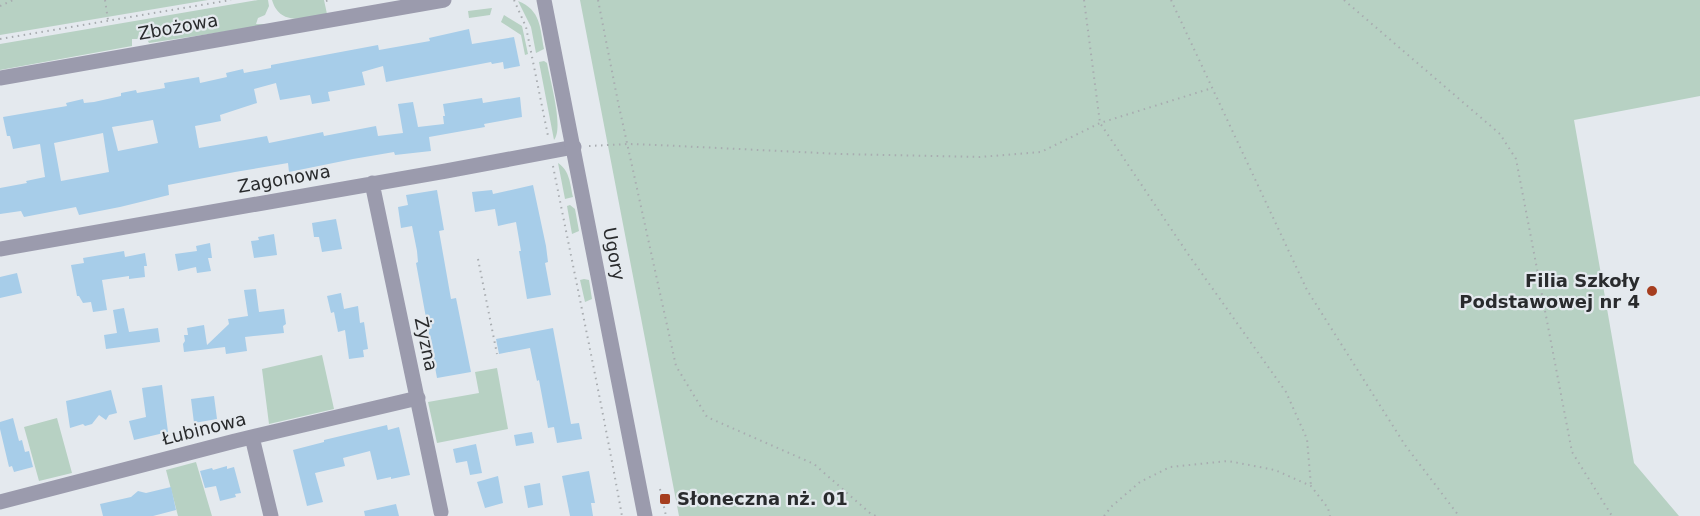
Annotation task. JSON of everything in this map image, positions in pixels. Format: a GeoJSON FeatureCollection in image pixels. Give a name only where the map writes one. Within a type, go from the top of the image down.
{"type":"FeatureCollection","features":[{"type":"Feature","properties":{"kind":"street","name":"Zbożowa"},"geometry":{"type":"LineString","coordinates":[[0,78],[438,0]]}},
{"type":"Feature","properties":{"kind":"street","name":"Ugory"},"geometry":{"type":"LineString","coordinates":[[544,0],[645,516]]}},
{"type":"Feature","properties":{"kind":"street","name":"Zagonowa"},"geometry":{"type":"LineString","coordinates":[[0,249],[574,147]]}},
{"type":"Feature","properties":{"kind":"street","name":"Żyzna"},"geometry":{"type":"LineString","coordinates":[[372,183],[441,512]]}},
{"type":"Feature","properties":{"kind":"street","name":"Łubinowa"},"geometry":{"type":"LineString","coordinates":[[0,502],[252,437],[418,398]]}},
{"type":"Feature","properties":{"kind":"street"},"geometry":{"type":"LineString","coordinates":[[252,437],[271,516]]}},
{"type":"Feature","properties":{"kind":"path"},"geometry":{"type":"LineString","coordinates":[[0,6],[13,0]]}},
{"type":"Feature","properties":{"kind":"path"},"geometry":{"type":"LineString","coordinates":[[105,0],[108,20]]}},
{"type":"Feature","properties":{"kind":"path"},"geometry":{"type":"LineString","coordinates":[[0,39],[231,0]]}},
{"type":"Feature","properties":{"kind":"path"},"geometry":{"type":"LineString","coordinates":[[514,0],[526,27],[622,516]]}},
{"type":"Feature","properties":{"kind":"path"},"geometry":{"type":"LineString","coordinates":[[598,0],[676,366],[707,417],[814,464],[876,516]]}},
{"type":"Feature","properties":{"kind":"path"},"geometry":{"type":"LineString","coordinates":[[1084,0],[1100,123],[1188,254],[1286,392],[1306,439],[1311,486]]}},
{"type":"Feature","properties":{"kind":"path"},"geometry":{"type":"LineString","coordinates":[[1171,0],[1307,290],[1405,445],[1459,516]]}},
{"type":"Feature","properties":{"kind":"path"},"geometry":{"type":"LineString","coordinates":[[1344,0],[1500,134],[1516,159],[1572,452],[1612,516]]}},
{"type":"Feature","properties":{"kind":"path"},"geometry":{"type":"LineString","coordinates":[[574,147],[628,144],[841,154],[980,157],[1041,152],[1100,123],[1212,88]]}},
{"type":"Feature","properties":{"kind":"path"},"geometry":{"type":"LineString","coordinates":[[478,259],[497,354]]}},
{"type":"Feature","properties":{"kind":"path"},"geometry":{"type":"LineString","coordinates":[[1104,516],[1140,482],[1170,467],[1228,460],[1275,470],[1311,486],[1328,508],[1330,516]]}},
{"type":"Feature","properties":{"kind":"path"},"geometry":{"type":"LineString","coordinates":[[660,489],[666,516]]}},
{"type":"Feature","properties":{"kind":"green space"},"geometry":{"type":"Polygon","coordinates":[[[0,0],[208,0],[0,35],[0,0]]]}},
{"type":"Feature","properties":{"kind":"green space"},"geometry":{"type":"Polygon","coordinates":[[[268,0],[269,6],[265,15],[258,18],[256,24],[277,24],[149,43],[143,31],[139,32],[138,39],[132,39],[132,46],[0,70],[0,44],[268,0]]]}},
{"type":"Feature","properties":{"kind":"green space"},"geometry":{"type":"Polygon","coordinates":[[[272,0],[324,0],[327,14],[295,19],[287,17],[276,9],[272,0]]]}},
{"type":"Feature","properties":{"kind":"green space"},"geometry":{"type":"Polygon","coordinates":[[[580,0],[1700,0],[1700,96],[1574,120],[1634,463],[1679,516],[679,516],[580,0]]]}},
{"type":"Feature","properties":{"kind":"green space"},"geometry":{"type":"Polygon","coordinates":[[[518,1],[531,9],[538,20],[544,49],[536,53],[531,27],[518,1]]]}},
{"type":"Feature","properties":{"kind":"green space"},"geometry":{"type":"Polygon","coordinates":[[[492,8],[490,15],[469,18],[468,11],[492,8]]]}},
{"type":"Feature","properties":{"kind":"green space"},"geometry":{"type":"Polygon","coordinates":[[[504,15],[522,26],[528,54],[525,55],[521,35],[501,22],[504,15]]]}},
{"type":"Feature","properties":{"kind":"green space"},"geometry":{"type":"Polygon","coordinates":[[[539,62],[547,63],[557,115],[557,134],[554,140],[539,62]]]}},
{"type":"Feature","properties":{"kind":"green space"},"geometry":{"type":"Polygon","coordinates":[[[558,163],[567,174],[573,197],[565,199],[558,163]]]}},
{"type":"Feature","properties":{"kind":"green space"},"geometry":{"type":"Polygon","coordinates":[[[570,205],[575,209],[579,231],[572,234],[567,206],[570,205]]]}},
{"type":"Feature","properties":{"kind":"green space"},"geometry":{"type":"Polygon","coordinates":[[[580,280],[589,280],[592,299],[585,302],[580,280]]]}},
{"type":"Feature","properties":{"kind":"green space"},"geometry":{"type":"Polygon","coordinates":[[[322,355],[334,409],[269,424],[262,369],[322,355]]]}},
{"type":"Feature","properties":{"kind":"green space"},"geometry":{"type":"Polygon","coordinates":[[[497,368],[508,429],[437,443],[428,402],[479,393],[475,372],[497,368]]]}},
{"type":"Feature","properties":{"kind":"green space"},"geometry":{"type":"Polygon","coordinates":[[[57,418],[72,473],[39,481],[24,427],[57,418]]]}},
{"type":"Feature","properties":{"kind":"green space"},"geometry":{"type":"Polygon","coordinates":[[[196,462],[212,516],[178,516],[166,470],[196,462]]]}},
{"type":"Feature","properties":{"kind":"building"},"geometry":{"type":"Polygon","coordinates":[[[469,29],[472,44],[514,37],[520,66],[504,69],[503,62],[492,64],[491,62],[386,82],[383,66],[362,72],[365,85],[328,92],[330,101],[312,104],[310,95],[280,100],[276,83],[254,89],[257,103],[220,115],[221,121],[195,126],[199,148],[267,136],[269,143],[323,132],[324,136],[376,126],[378,136],[403,133],[398,104],[413,102],[418,127],[444,124],[443,104],[482,98],[483,103],[520,97],[522,117],[484,124],[485,127],[429,137],[431,151],[395,155],[394,152],[289,172],[288,163],[235,172],[168,185],[169,195],[79,215],[76,207],[24,217],[21,211],[0,214],[0,188],[45,177],[40,144],[13,149],[10,136],[7,136],[3,117],[67,106],[66,103],[83,99],[84,103],[94,102],[136,90],[137,93],[165,88],[164,83],[199,77],[200,83],[227,77],[226,73],[243,69],[244,73],[271,68],[271,65],[378,45],[379,50],[430,41],[429,38],[469,29]],[[153,120],[112,127],[118,151],[158,143],[153,120]],[[103,133],[54,143],[61,181],[109,172],[103,133]]]}},
{"type":"Feature","properties":{"kind":"building"},"geometry":{"type":"Polygon","coordinates":[[[533,185],[546,246],[548,262],[545,263],[551,295],[527,299],[516,222],[498,226],[495,209],[475,212],[472,192],[492,190],[493,194],[533,185]]]}},
{"type":"Feature","properties":{"kind":"building"},"geometry":{"type":"Polygon","coordinates":[[[437,190],[444,230],[439,231],[451,299],[456,298],[471,372],[437,378],[416,263],[418,262],[417,251],[412,226],[401,228],[398,207],[408,205],[406,195],[437,190]]]}},
{"type":"Feature","properties":{"kind":"building"},"geometry":{"type":"Polygon","coordinates":[[[336,219],[342,249],[322,252],[319,237],[314,237],[312,223],[336,219]]]}},
{"type":"Feature","properties":{"kind":"building"},"geometry":{"type":"Polygon","coordinates":[[[274,234],[277,255],[254,258],[251,241],[274,234]]]}},
{"type":"Feature","properties":{"kind":"building"},"geometry":{"type":"Polygon","coordinates":[[[210,243],[212,258],[208,258],[211,271],[197,273],[196,267],[178,271],[175,254],[197,251],[196,246],[210,243]]]}},
{"type":"Feature","properties":{"kind":"building"},"geometry":{"type":"Polygon","coordinates":[[[124,251],[125,257],[145,253],[147,266],[144,266],[145,277],[129,279],[129,276],[102,280],[107,310],[93,312],[91,302],[83,303],[77,296],[71,265],[84,263],[83,258],[124,251]]]}},
{"type":"Feature","properties":{"kind":"building"},"geometry":{"type":"Polygon","coordinates":[[[17,273],[22,293],[0,298],[0,277],[17,273]]]}},
{"type":"Feature","properties":{"kind":"building"},"geometry":{"type":"Polygon","coordinates":[[[256,289],[259,312],[284,309],[286,324],[283,326],[284,333],[245,337],[247,351],[226,354],[225,347],[184,352],[184,335],[188,335],[187,328],[204,325],[207,345],[229,324],[228,319],[248,316],[244,290],[256,289]]]}},
{"type":"Feature","properties":{"kind":"building"},"geometry":{"type":"Polygon","coordinates":[[[341,293],[344,309],[358,306],[360,323],[364,322],[368,349],[363,350],[364,357],[349,359],[345,330],[338,332],[334,312],[331,313],[327,296],[341,293]]]}},
{"type":"Feature","properties":{"kind":"building"},"geometry":{"type":"Polygon","coordinates":[[[124,308],[129,332],[158,328],[160,342],[106,349],[104,335],[117,333],[113,310],[124,308]]]}},
{"type":"Feature","properties":{"kind":"building"},"geometry":{"type":"Polygon","coordinates":[[[553,328],[571,424],[579,423],[582,439],[557,443],[554,427],[548,428],[530,348],[499,354],[496,339],[553,328]]]}},
{"type":"Feature","properties":{"kind":"building"},"geometry":{"type":"Polygon","coordinates":[[[162,385],[168,432],[134,440],[129,421],[146,417],[142,388],[162,385]]]}},
{"type":"Feature","properties":{"kind":"building"},"geometry":{"type":"Polygon","coordinates":[[[111,390],[117,413],[109,415],[106,420],[99,415],[92,424],[70,428],[66,401],[111,390]]]}},
{"type":"Feature","properties":{"kind":"building"},"geometry":{"type":"Polygon","coordinates":[[[214,396],[217,419],[194,423],[191,399],[214,396]]]}},
{"type":"Feature","properties":{"kind":"building"},"geometry":{"type":"Polygon","coordinates":[[[13,418],[19,441],[22,440],[25,452],[29,451],[33,467],[14,472],[12,466],[9,467],[0,429],[0,422],[13,418]]]}},
{"type":"Feature","properties":{"kind":"building"},"geometry":{"type":"Polygon","coordinates":[[[387,425],[388,430],[399,427],[410,475],[377,480],[370,451],[343,458],[345,466],[315,473],[323,502],[307,506],[293,450],[387,425]]]}},
{"type":"Feature","properties":{"kind":"building"},"geometry":{"type":"Polygon","coordinates":[[[532,432],[534,443],[516,446],[514,435],[532,432]]]}},
{"type":"Feature","properties":{"kind":"building"},"geometry":{"type":"Polygon","coordinates":[[[476,444],[482,473],[470,475],[467,461],[456,463],[453,449],[476,444]]]}},
{"type":"Feature","properties":{"kind":"building"},"geometry":{"type":"Polygon","coordinates":[[[227,466],[227,469],[234,467],[241,493],[235,494],[236,497],[220,501],[216,486],[205,488],[200,471],[227,466]]]}},
{"type":"Feature","properties":{"kind":"building"},"geometry":{"type":"Polygon","coordinates":[[[589,471],[595,503],[591,503],[593,516],[570,516],[562,476],[589,471]]]}},
{"type":"Feature","properties":{"kind":"building"},"geometry":{"type":"Polygon","coordinates":[[[498,476],[503,503],[485,508],[477,482],[498,476]]]}},
{"type":"Feature","properties":{"kind":"building"},"geometry":{"type":"Polygon","coordinates":[[[540,483],[543,505],[528,508],[524,486],[540,483]]]}},
{"type":"Feature","properties":{"kind":"building"},"geometry":{"type":"Polygon","coordinates":[[[171,487],[176,510],[153,516],[103,516],[100,504],[131,497],[138,491],[146,493],[171,487]]]}},
{"type":"Feature","properties":{"kind":"building"},"geometry":{"type":"Polygon","coordinates":[[[396,504],[399,516],[365,516],[364,511],[396,504]]]}},
{"type":"Feature","properties":{"kind":"place","name":"Filia Szkoły Podstawowej nr 4"},"geometry":{"type":"Point","coordinates":[1652,291]}},
{"type":"Feature","properties":{"kind":"place","name":"Słoneczna nż. 01"},"geometry":{"type":"Point","coordinates":[665,499]}}]}
